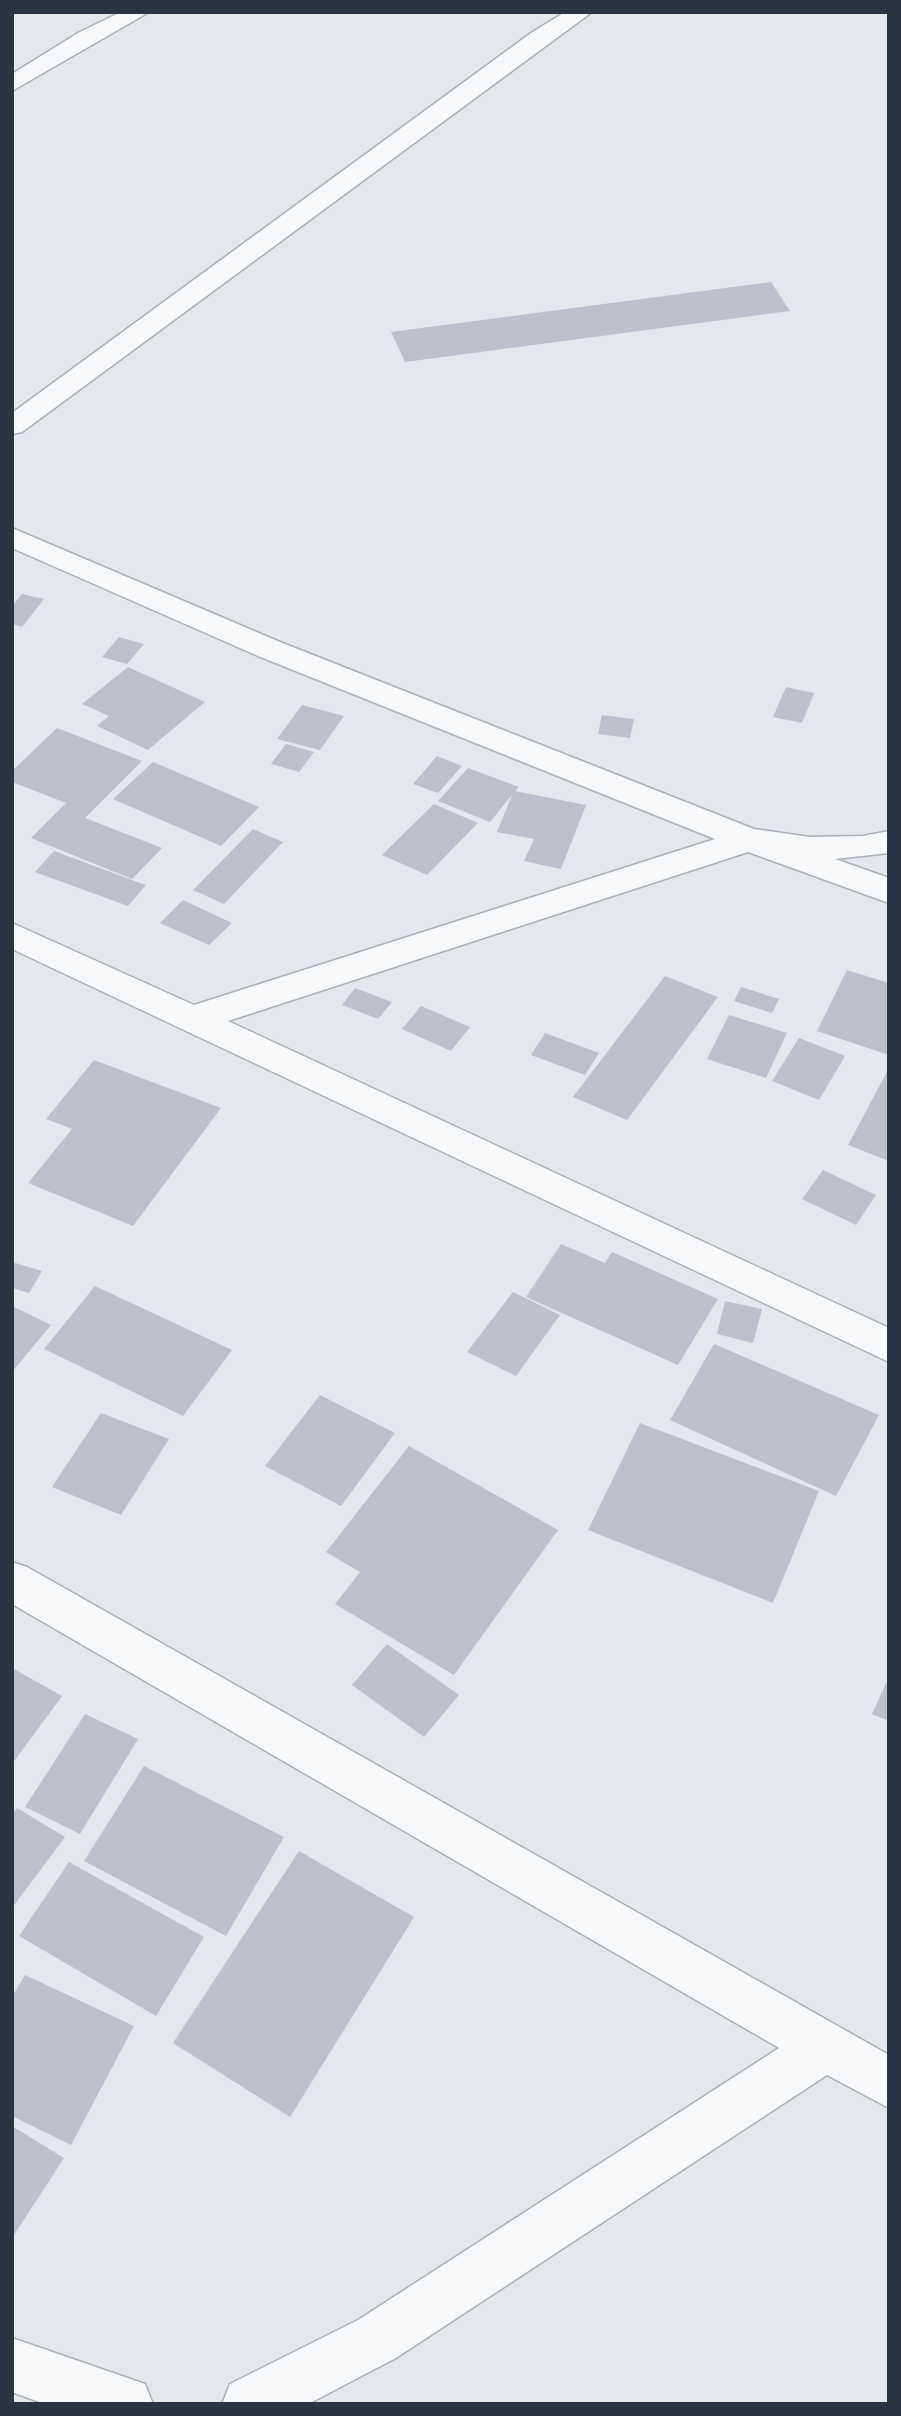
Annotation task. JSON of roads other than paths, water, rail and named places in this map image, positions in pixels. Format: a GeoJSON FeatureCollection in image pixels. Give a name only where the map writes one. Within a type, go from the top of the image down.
{"type":"FeatureCollection","features":[{"type":"Feature","properties":{"kind":"street"},"geometry":{"type":"LineString","coordinates":[[12,85],[86,38],[138,12]]}},
{"type":"Feature","properties":{"kind":"street"},"geometry":{"type":"LineString","coordinates":[[12,426],[539,38],[582,12]]}},
{"type":"Feature","properties":{"kind":"street"},"geometry":{"type":"LineString","coordinates":[[12,537],[269,649],[749,841],[889,891]]}},
{"type":"Feature","properties":{"kind":"street"},"geometry":{"type":"LineString","coordinates":[[190,1020],[749,841],[810,848],[863,847],[889,842]]}},
{"type":"Feature","properties":{"kind":"street"},"geometry":{"type":"LineString","coordinates":[[12,935],[889,1346]]}},
{"type":"Feature","properties":{"kind":"street"},"geometry":{"type":"LineString","coordinates":[[12,1581],[889,2083]]}},
{"type":"Feature","properties":{"kind":"street"},"geometry":{"type":"LineString","coordinates":[[250,2404],[377,2339],[825,2047]]}},
{"type":"Feature","properties":{"kind":"street"},"geometry":{"type":"LineString","coordinates":[[12,2365],[125,2404]]}}]}
